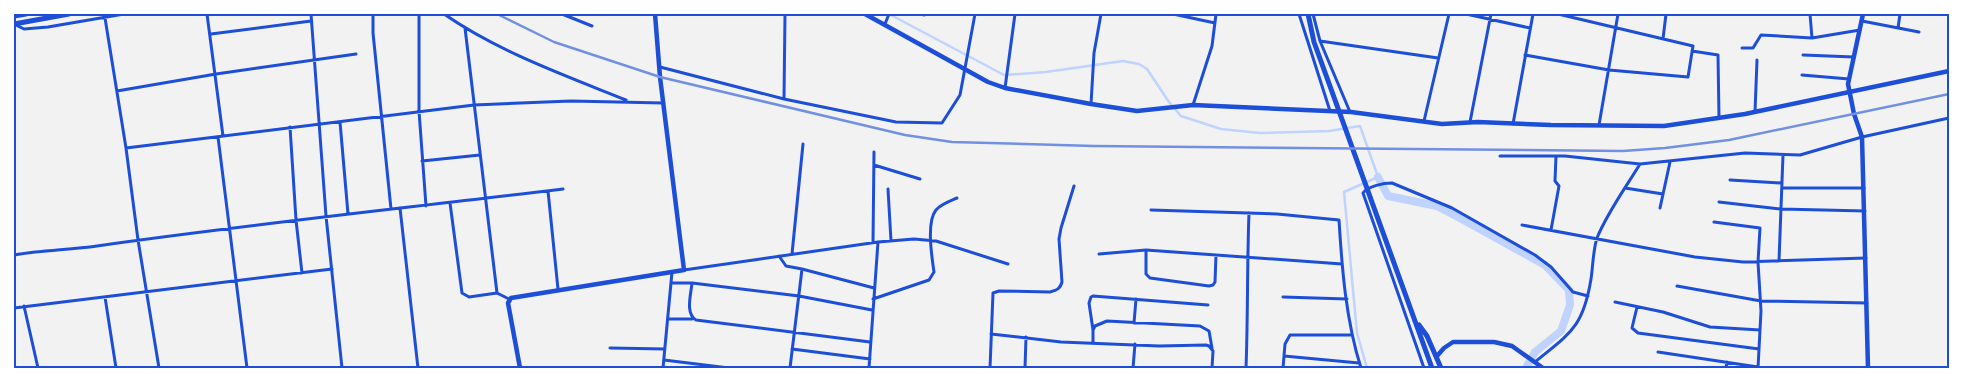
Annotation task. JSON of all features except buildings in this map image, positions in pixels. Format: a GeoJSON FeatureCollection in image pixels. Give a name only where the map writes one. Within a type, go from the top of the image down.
{"type":"FeatureCollection","features":[{"type":"Feature","properties":{"kind":"main road"},"geometry":{"type":"LineString","coordinates":[[15,15],[26,14]]}},
{"type":"Feature","properties":{"kind":"main road"},"geometry":{"type":"LineString","coordinates":[[14,24],[69,14]]}},
{"type":"Feature","properties":{"kind":"main road"},"geometry":{"type":"LineString","coordinates":[[1308,14],[1314,42],[1432,368]]}},
{"type":"Feature","properties":{"kind":"main road"},"geometry":{"type":"LineString","coordinates":[[1415,319],[1427,336],[1441,368]]}},
{"type":"Feature","properties":{"kind":"street"},"geometry":{"type":"LineString","coordinates":[[14,24],[24,29],[124,14]]}},
{"type":"Feature","properties":{"kind":"street"},"geometry":{"type":"LineString","coordinates":[[207,14],[223,136]]}},
{"type":"Feature","properties":{"kind":"street"},"geometry":{"type":"LineString","coordinates":[[312,14],[318,124],[342,368]]}},
{"type":"Feature","properties":{"kind":"street"},"geometry":{"type":"LineString","coordinates":[[373,14],[391,209]]}},
{"type":"Feature","properties":{"kind":"street"},"geometry":{"type":"LineString","coordinates":[[419,14],[419,111],[426,206]]}},
{"type":"Feature","properties":{"kind":"street"},"geometry":{"type":"LineString","coordinates":[[444,14],[465,28],[554,72],[629,102]]}},
{"type":"Feature","properties":{"kind":"street"},"geometry":{"type":"LineString","coordinates":[[562,14],[592,26]]}},
{"type":"Feature","properties":{"kind":"street"},"geometry":{"type":"LineString","coordinates":[[656,14],[660,67],[684,270]]}},
{"type":"Feature","properties":{"kind":"street"},"geometry":{"type":"LineString","coordinates":[[784,99],[785,14]]}},
{"type":"Feature","properties":{"kind":"street"},"geometry":{"type":"LineString","coordinates":[[865,14],[886,22],[965,66],[988,82],[1005,88],[1137,111],[1193,105],[1351,112],[1442,124],[1470,122],[1664,126],[1755,112],[1949,71]]}},
{"type":"Feature","properties":{"kind":"street"},"geometry":{"type":"LineString","coordinates":[[886,22],[890,14]]}},
{"type":"Feature","properties":{"kind":"street"},"geometry":{"type":"LineString","coordinates":[[660,67],[784,99],[896,122],[942,123],[960,95],[975,14]]}},
{"type":"Feature","properties":{"kind":"street"},"geometry":{"type":"LineString","coordinates":[[1005,88],[1008,80],[1015,14]]}},
{"type":"Feature","properties":{"kind":"street"},"geometry":{"type":"LineString","coordinates":[[1091,104],[1094,59],[1101,14]]}},
{"type":"Feature","properties":{"kind":"street"},"geometry":{"type":"LineString","coordinates":[[1173,14],[1215,23]]}},
{"type":"Feature","properties":{"kind":"street"},"geometry":{"type":"LineString","coordinates":[[1193,105],[1212,46],[1216,14]]}},
{"type":"Feature","properties":{"kind":"street"},"geometry":{"type":"LineString","coordinates":[[1299,14],[1330,111]]}},
{"type":"Feature","properties":{"kind":"street"},"geometry":{"type":"LineString","coordinates":[[1313,14],[1320,41],[1351,112]]}},
{"type":"Feature","properties":{"kind":"street"},"geometry":{"type":"LineString","coordinates":[[1424,121],[1448,14]]}},
{"type":"Feature","properties":{"kind":"street"},"geometry":{"type":"LineString","coordinates":[[1466,14],[1530,28]]}},
{"type":"Feature","properties":{"kind":"street"},"geometry":{"type":"LineString","coordinates":[[1470,122],[1491,14]]}},
{"type":"Feature","properties":{"kind":"street"},"geometry":{"type":"LineString","coordinates":[[1513,124],[1533,14]]}},
{"type":"Feature","properties":{"kind":"street"},"geometry":{"type":"LineString","coordinates":[[1525,55],[1609,70],[1688,77],[1693,46],[1558,14]]}},
{"type":"Feature","properties":{"kind":"street"},"geometry":{"type":"LineString","coordinates":[[1599,126],[1618,14]]}},
{"type":"Feature","properties":{"kind":"street"},"geometry":{"type":"LineString","coordinates":[[1663,38],[1666,14]]}},
{"type":"Feature","properties":{"kind":"street"},"geometry":{"type":"LineString","coordinates":[[1810,14],[1812,38]]}},
{"type":"Feature","properties":{"kind":"street"},"geometry":{"type":"LineString","coordinates":[[1863,14],[1849,79],[1849,91],[1861,134],[1865,211],[1868,368]]}},
{"type":"Feature","properties":{"kind":"street"},"geometry":{"type":"LineString","coordinates":[[1898,28],[1900,14]]}},
{"type":"Feature","properties":{"kind":"street"},"geometry":{"type":"LineString","coordinates":[[105,18],[159,368]]}},
{"type":"Feature","properties":{"kind":"street"},"geometry":{"type":"LineString","coordinates":[[211,34],[311,21]]}},
{"type":"Feature","properties":{"kind":"street"},"geometry":{"type":"LineString","coordinates":[[1862,21],[1919,32]]}},
{"type":"Feature","properties":{"kind":"street"},"geometry":{"type":"LineString","coordinates":[[465,28],[497,293]]}},
{"type":"Feature","properties":{"kind":"street"},"geometry":{"type":"LineString","coordinates":[[1742,48],[1753,48],[1761,35],[1812,38],[1860,30]]}},
{"type":"Feature","properties":{"kind":"street"},"geometry":{"type":"LineString","coordinates":[[1320,41],[1438,58]]}},
{"type":"Feature","properties":{"kind":"street"},"geometry":{"type":"LineString","coordinates":[[1692,51],[1718,55],[1718,118]]}},
{"type":"Feature","properties":{"kind":"street"},"geometry":{"type":"LineString","coordinates":[[117,91],[314,58],[356,54]]}},
{"type":"Feature","properties":{"kind":"street"},"geometry":{"type":"LineString","coordinates":[[1803,55],[1854,57]]}},
{"type":"Feature","properties":{"kind":"street"},"geometry":{"type":"LineString","coordinates":[[1755,112],[1757,60]]}},
{"type":"Feature","properties":{"kind":"street"},"geometry":{"type":"LineString","coordinates":[[1802,75],[1849,79]]}},
{"type":"Feature","properties":{"kind":"street"},"geometry":{"type":"LineString","coordinates":[[126,148],[474,105],[570,101],[664,103]]}},
{"type":"Feature","properties":{"kind":"street"},"geometry":{"type":"LineString","coordinates":[[1500,156],[1556,156],[1640,164],[1744,154],[1800,155],[1861,134],[1949,118]]}},
{"type":"Feature","properties":{"kind":"street"},"geometry":{"type":"LineString","coordinates":[[340,122],[348,214]]}},
{"type":"Feature","properties":{"kind":"street"},"geometry":{"type":"LineString","coordinates":[[290,128],[296,220],[302,273]]}},
{"type":"Feature","properties":{"kind":"street"},"geometry":{"type":"LineString","coordinates":[[218,136],[247,368]]}},
{"type":"Feature","properties":{"kind":"street"},"geometry":{"type":"LineString","coordinates":[[792,254],[802,144]]}},
{"type":"Feature","properties":{"kind":"street"},"geometry":{"type":"LineString","coordinates":[[869,368],[874,288],[874,152]]}},
{"type":"Feature","properties":{"kind":"street"},"geometry":{"type":"LineString","coordinates":[[422,161],[480,155]]}},
{"type":"Feature","properties":{"kind":"street"},"geometry":{"type":"LineString","coordinates":[[1779,261],[1783,155]]}},
{"type":"Feature","properties":{"kind":"street"},"geometry":{"type":"LineString","coordinates":[[1551,230],[1559,186],[1554,181],[1556,156]]}},
{"type":"Feature","properties":{"kind":"street"},"geometry":{"type":"LineString","coordinates":[[1660,208],[1670,162]]}},
{"type":"Feature","properties":{"kind":"street"},"geometry":{"type":"LineString","coordinates":[[1535,362],[1576,326],[1588,296],[1597,238],[1640,164]]}},
{"type":"Feature","properties":{"kind":"street"},"geometry":{"type":"LineString","coordinates":[[874,165],[920,179]]}},
{"type":"Feature","properties":{"kind":"street"},"geometry":{"type":"LineString","coordinates":[[1730,180],[1782,183]]}},
{"type":"Feature","properties":{"kind":"street"},"geometry":{"type":"LineString","coordinates":[[1424,368],[1363,193],[1366,189],[1386,183],[1392,184],[1452,208],[1543,260],[1573,292],[1588,296]]}},
{"type":"Feature","properties":{"kind":"street"},"geometry":{"type":"LineString","coordinates":[[990,368],[993,293],[999,291],[1050,292],[1056,291],[1061,286],[1059,239],[1074,186]]}},
{"type":"Feature","properties":{"kind":"street"},"geometry":{"type":"LineString","coordinates":[[1625,188],[1663,194]]}},
{"type":"Feature","properties":{"kind":"street"},"geometry":{"type":"LineString","coordinates":[[1782,188],[1864,188]]}},
{"type":"Feature","properties":{"kind":"street"},"geometry":{"type":"LineString","coordinates":[[14,255],[38,250],[89,248],[229,227],[563,189]]}},
{"type":"Feature","properties":{"kind":"street"},"geometry":{"type":"LineString","coordinates":[[888,189],[891,241]]}},
{"type":"Feature","properties":{"kind":"street"},"geometry":{"type":"LineString","coordinates":[[548,190],[558,289]]}},
{"type":"Feature","properties":{"kind":"street"},"geometry":{"type":"LineString","coordinates":[[873,299],[929,280],[932,277],[934,272],[931,240],[932,218],[936,210],[957,198]]}},
{"type":"Feature","properties":{"kind":"street"},"geometry":{"type":"LineString","coordinates":[[1719,202],[1781,209],[1865,211]]}},
{"type":"Feature","properties":{"kind":"street"},"geometry":{"type":"LineString","coordinates":[[450,203],[462,293],[469,297],[497,293],[509,299],[558,289],[891,241],[931,240],[1008,264]]}},
{"type":"Feature","properties":{"kind":"street"},"geometry":{"type":"LineString","coordinates":[[400,208],[418,368]]}},
{"type":"Feature","properties":{"kind":"street"},"geometry":{"type":"LineString","coordinates":[[1151,210],[1277,214],[1340,220],[1342,264],[1352,335],[1361,368]]}},
{"type":"Feature","properties":{"kind":"street"},"geometry":{"type":"LineString","coordinates":[[1246,368],[1249,213]]}},
{"type":"Feature","properties":{"kind":"street"},"geometry":{"type":"LineString","coordinates":[[1658,352],[1758,368],[1760,301],[1758,262],[1760,228],[1714,222]]}},
{"type":"Feature","properties":{"kind":"street"},"geometry":{"type":"LineString","coordinates":[[1522,225],[1695,257],[1758,262],[1866,258]]}},
{"type":"Feature","properties":{"kind":"street"},"geometry":{"type":"LineString","coordinates":[[1099,254],[1146,250],[1342,264]]}},
{"type":"Feature","properties":{"kind":"street"},"geometry":{"type":"LineString","coordinates":[[1146,250],[1146,274],[1150,278],[1209,286],[1215,282],[1216,254]]}},
{"type":"Feature","properties":{"kind":"street"},"geometry":{"type":"LineString","coordinates":[[779,256],[786,266],[874,288]]}},
{"type":"Feature","properties":{"kind":"street"},"geometry":{"type":"LineString","coordinates":[[14,308],[332,269]]}},
{"type":"Feature","properties":{"kind":"street"},"geometry":{"type":"LineString","coordinates":[[790,368],[802,269]]}},
{"type":"Feature","properties":{"kind":"street"},"geometry":{"type":"LineString","coordinates":[[663,368],[672,272]]}},
{"type":"Feature","properties":{"kind":"street"},"geometry":{"type":"LineString","coordinates":[[671,283],[692,283],[799,296],[872,310]]}},
{"type":"Feature","properties":{"kind":"street"},"geometry":{"type":"LineString","coordinates":[[692,283],[690,312],[693,319]]}},
{"type":"Feature","properties":{"kind":"street"},"geometry":{"type":"LineString","coordinates":[[1676,286],[1760,301],[1867,303]]}},
{"type":"Feature","properties":{"kind":"street"},"geometry":{"type":"LineString","coordinates":[[104,296],[116,368]]}},
{"type":"Feature","properties":{"kind":"street"},"geometry":{"type":"LineString","coordinates":[[1093,344],[1090,297],[1208,305]]}},
{"type":"Feature","properties":{"kind":"street"},"geometry":{"type":"LineString","coordinates":[[1283,297],[1347,299]]}},
{"type":"Feature","properties":{"kind":"street"},"geometry":{"type":"LineString","coordinates":[[509,299],[520,368]]}},
{"type":"Feature","properties":{"kind":"street"},"geometry":{"type":"LineString","coordinates":[[1134,323],[1136,299]]}},
{"type":"Feature","properties":{"kind":"street"},"geometry":{"type":"LineString","coordinates":[[1615,302],[1663,312],[1710,327],[1760,330]]}},
{"type":"Feature","properties":{"kind":"street"},"geometry":{"type":"LineString","coordinates":[[24,306],[38,368]]}},
{"type":"Feature","properties":{"kind":"street"},"geometry":{"type":"LineString","coordinates":[[1637,307],[1632,328],[1638,333],[1759,350]]}},
{"type":"Feature","properties":{"kind":"street"},"geometry":{"type":"LineString","coordinates":[[668,319],[693,319],[870,342]]}},
{"type":"Feature","properties":{"kind":"street"},"geometry":{"type":"LineString","coordinates":[[1093,330],[1098,323],[1108,321],[1200,326],[1209,331],[1212,348],[1212,368]]}},
{"type":"Feature","properties":{"kind":"street"},"geometry":{"type":"LineString","coordinates":[[990,334],[1093,344],[1206,345],[1212,348]]}},
{"type":"Feature","properties":{"kind":"street"},"geometry":{"type":"LineString","coordinates":[[1283,368],[1287,338],[1290,335],[1352,335]]}},
{"type":"Feature","properties":{"kind":"street"},"geometry":{"type":"LineString","coordinates":[[1025,368],[1026,337]]}},
{"type":"Feature","properties":{"kind":"street"},"geometry":{"type":"LineString","coordinates":[[1437,356],[1444,348],[1454,342],[1494,342],[1512,346],[1543,368]]}},
{"type":"Feature","properties":{"kind":"street"},"geometry":{"type":"LineString","coordinates":[[1133,368],[1135,344]]}},
{"type":"Feature","properties":{"kind":"street"},"geometry":{"type":"LineString","coordinates":[[610,348],[665,349]]}},
{"type":"Feature","properties":{"kind":"street"},"geometry":{"type":"LineString","coordinates":[[792,349],[870,359]]}},
{"type":"Feature","properties":{"kind":"street"},"geometry":{"type":"LineString","coordinates":[[1284,356],[1359,364]]}},
{"type":"Feature","properties":{"kind":"street"},"geometry":{"type":"LineString","coordinates":[[664,360],[729,368]]}},
{"type":"Feature","properties":{"kind":"street"},"geometry":{"type":"LineString","coordinates":[[1726,368],[1727,362]]}},
{"type":"Feature","properties":{"kind":"waterway"},"geometry":{"type":"LineString","coordinates":[[889,14],[1004,75],[1046,72],[1123,61],[1139,64],[1147,69],[1169,102],[1181,116],[1221,129],[1260,133],[1329,131],[1360,126],[1378,177],[1344,192],[1357,333],[1367,368]]}},
{"type":"Feature","properties":{"kind":"waterway"},"geometry":{"type":"LineString","coordinates":[[1378,177],[1388,196],[1437,206],[1545,265],[1569,290],[1570,305],[1561,331],[1535,352],[1526,368]]}},
{"type":"Feature","properties":{"kind":"railway"},"geometry":{"type":"LineString","coordinates":[[497,14],[554,42],[660,77],[905,135],[952,142],[1094,146],[1623,151],[1729,140],[1949,94]]}}]}
